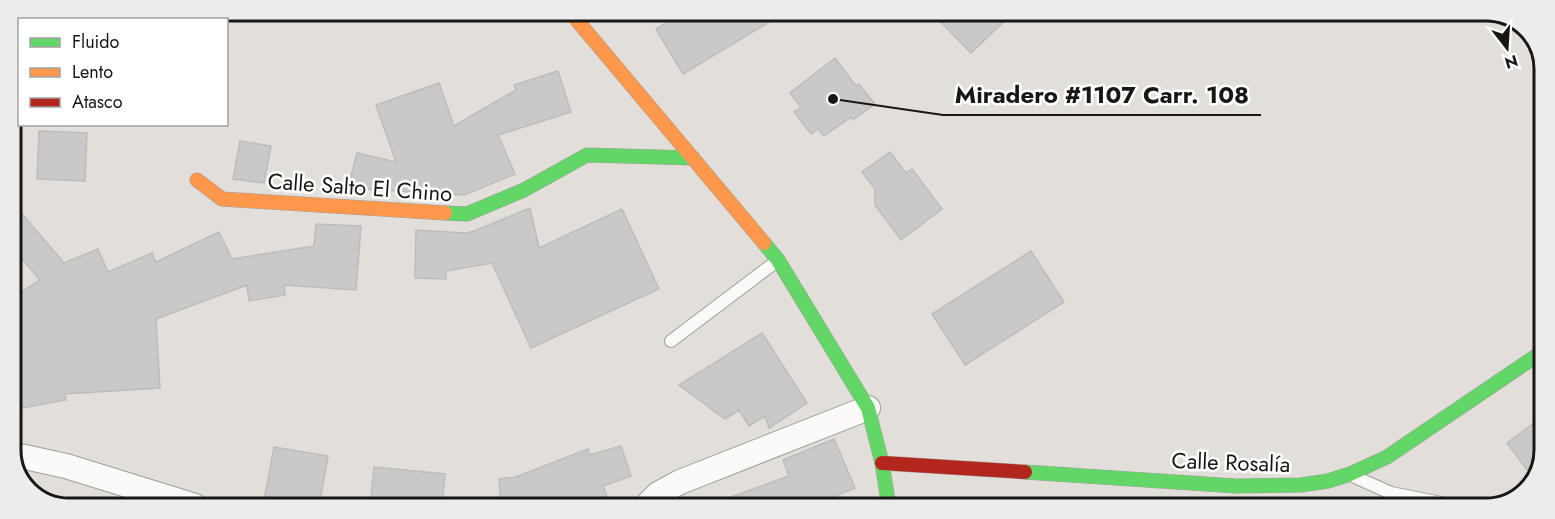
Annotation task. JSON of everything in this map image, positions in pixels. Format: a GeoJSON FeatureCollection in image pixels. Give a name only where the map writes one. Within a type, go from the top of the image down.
{"type":"FeatureCollection","features":[{"type":"Feature","properties":{"kind":"street"},"geometry":{"type":"LineString","coordinates":[[578,21],[778,260],[868,408],[882,463],[888,498]]}},
{"type":"Feature","properties":{"kind":"street","name":"Calle Salto El Chino"},"geometry":{"type":"LineString","coordinates":[[197,180],[222,199],[467,214],[524,190],[587,155],[693,158]]}},
{"type":"Feature","properties":{"kind":"street","name":"Calle Rosalía"},"geometry":{"type":"LineString","coordinates":[[882,463],[1236,486],[1300,485],[1328,481],[1350,474],[1387,457],[1534,357]]}},
{"type":"Feature","properties":{"kind":"street"},"geometry":{"type":"LineString","coordinates":[[654,498],[680,482],[868,408]]}},
{"type":"Feature","properties":{"kind":"street"},"geometry":{"type":"LineString","coordinates":[[21,456],[66,466],[169,498]]}},
{"type":"Feature","properties":{"kind":"lane"},"geometry":{"type":"LineString","coordinates":[[671,341],[778,260]]}},
{"type":"Feature","properties":{"kind":"lane"},"geometry":{"type":"LineString","coordinates":[[1350,474],[1391,493],[1416,498]]}},
{"type":"Feature","properties":{"kind":"building"},"geometry":{"type":"Polygon","coordinates":[[[669,21],[771,21],[683,74],[656,29],[669,21]]]}},
{"type":"Feature","properties":{"kind":"building"},"geometry":{"type":"Polygon","coordinates":[[[940,21],[1005,21],[971,53],[940,21]]]}},
{"type":"Feature","properties":{"kind":"building"},"geometry":{"type":"Polygon","coordinates":[[[835,58],[856,86],[859,84],[875,104],[853,120],[851,117],[824,136],[818,129],[811,134],[794,112],[801,107],[790,93],[835,58]]]}},
{"type":"Feature","properties":{"kind":"building"},"geometry":{"type":"Polygon","coordinates":[[[558,71],[571,112],[498,135],[515,174],[464,195],[348,188],[357,153],[396,162],[376,105],[439,83],[454,126],[516,90],[514,85],[558,71]]]}},
{"type":"Feature","properties":{"kind":"building"},"geometry":{"type":"Polygon","coordinates":[[[39,131],[87,133],[85,181],[37,179],[39,131]]]}},
{"type":"Feature","properties":{"kind":"building"},"geometry":{"type":"Polygon","coordinates":[[[240,141],[271,146],[264,183],[233,179],[240,141]]]}},
{"type":"Feature","properties":{"kind":"building"},"geometry":{"type":"Polygon","coordinates":[[[890,152],[906,173],[912,169],[942,209],[901,240],[875,205],[875,189],[862,172],[890,152]]]}},
{"type":"Feature","properties":{"kind":"building"},"geometry":{"type":"Polygon","coordinates":[[[530,208],[539,248],[622,209],[659,289],[531,348],[492,263],[446,271],[446,279],[415,278],[416,230],[466,233],[530,208]]]}},
{"type":"Feature","properties":{"kind":"building"},"geometry":{"type":"Polygon","coordinates":[[[21,213],[64,263],[98,249],[108,272],[152,253],[156,262],[219,232],[232,259],[314,246],[316,224],[361,226],[356,290],[284,285],[285,295],[249,301],[247,285],[156,319],[160,388],[65,394],[66,400],[21,408],[21,292],[40,280],[21,258],[21,213]]]}},
{"type":"Feature","properties":{"kind":"building"},"geometry":{"type":"Polygon","coordinates":[[[1031,251],[1064,302],[965,365],[932,314],[1031,251]]]}},
{"type":"Feature","properties":{"kind":"building"},"geometry":{"type":"Polygon","coordinates":[[[762,333],[807,403],[769,428],[765,416],[749,426],[739,410],[725,419],[679,385],[762,333]]]}},
{"type":"Feature","properties":{"kind":"building"},"geometry":{"type":"Polygon","coordinates":[[[1534,423],[1534,450],[1529,472],[1507,443],[1534,423]]]}},
{"type":"Feature","properties":{"kind":"building"},"geometry":{"type":"Polygon","coordinates":[[[834,439],[855,488],[830,498],[728,498],[789,476],[783,460],[834,439]]]}},
{"type":"Feature","properties":{"kind":"building"},"geometry":{"type":"Polygon","coordinates":[[[621,446],[631,476],[603,486],[608,498],[500,498],[499,479],[516,477],[588,449],[590,455],[621,446]]]}},
{"type":"Feature","properties":{"kind":"building"},"geometry":{"type":"Polygon","coordinates":[[[274,447],[328,456],[320,498],[264,498],[274,447]]]}},
{"type":"Feature","properties":{"kind":"building"},"geometry":{"type":"Polygon","coordinates":[[[374,467],[445,474],[443,498],[371,498],[374,467]]]}},
{"type":"Feature","properties":{"kind":"traffic: fast"},"geometry":{"type":"LineString","coordinates":[[445,213],[467,214],[524,190],[587,155],[693,158]]}},
{"type":"Feature","properties":{"kind":"traffic: fast"},"geometry":{"type":"LineString","coordinates":[[764,243],[778,260],[868,408],[882,463],[888,498]]}},
{"type":"Feature","properties":{"kind":"traffic: fast"},"geometry":{"type":"LineString","coordinates":[[1025,472],[1236,486],[1301,485],[1328,481],[1350,474],[1387,457],[1534,357]]}},
{"type":"Feature","properties":{"kind":"traffic: slow"},"geometry":{"type":"LineString","coordinates":[[578,21],[764,243]]}},
{"type":"Feature","properties":{"kind":"traffic: slow"},"geometry":{"type":"LineString","coordinates":[[197,180],[222,199],[445,213]]}},
{"type":"Feature","properties":{"kind":"traffic: jam"},"geometry":{"type":"LineString","coordinates":[[882,463],[1025,472]]}},
{"type":"Feature","properties":{"kind":"place","name":"Miradero #1107 Carr. 108"},"geometry":{"type":"Point","coordinates":[833,99]}}]}
